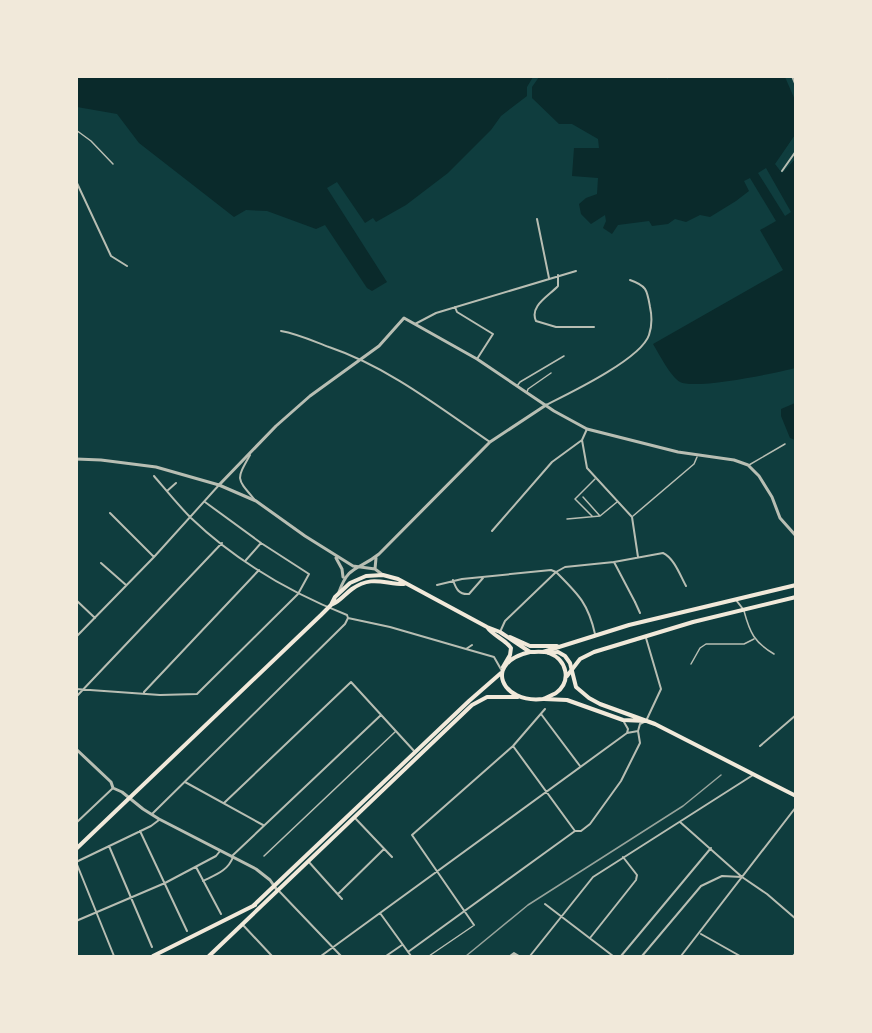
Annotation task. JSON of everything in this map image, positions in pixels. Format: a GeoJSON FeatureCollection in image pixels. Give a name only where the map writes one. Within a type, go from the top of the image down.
{"type":"FeatureCollection","features":[{"type":"Feature","properties":{"kind":"main road"},"geometry":{"type":"LineString","coordinates":[[76,849],[331,605],[338,594],[358,578],[383,574],[398,579],[487,627],[530,646],[572,644]]}},
{"type":"Feature","properties":{"kind":"main road"},"geometry":{"type":"LineString","coordinates":[[331,605],[338,602],[352,589],[366,582],[379,580],[405,584]]}},
{"type":"Feature","properties":{"kind":"main road"},"geometry":{"type":"LineString","coordinates":[[546,652],[629,625],[795,585]]}},
{"type":"Feature","properties":{"kind":"main road"},"geometry":{"type":"LineString","coordinates":[[544,699],[560,689],[571,669],[588,654],[645,635],[795,597]]}},
{"type":"Feature","properties":{"kind":"main road"},"geometry":{"type":"LineString","coordinates":[[487,627],[492,634],[511,648],[502,671],[506,688],[518,697]]}},
{"type":"Feature","properties":{"kind":"main road"},"geometry":{"type":"LineString","coordinates":[[509,637],[530,652]]}},
{"type":"Feature","properties":{"kind":"main road"},"geometry":{"type":"LineString","coordinates":[[210,956],[267,900],[276,888],[512,659],[530,652],[562,654],[568,659],[576,687],[589,698],[646,721],[795,796]]}},
{"type":"Feature","properties":{"kind":"main road"},"geometry":{"type":"LineString","coordinates":[[546,652],[562,662],[567,676]]}},
{"type":"Feature","properties":{"kind":"main road"},"geometry":{"type":"LineString","coordinates":[[253,906],[308,861],[472,705],[487,697],[518,697],[579,703],[623,720],[646,721]]}},
{"type":"Feature","properties":{"kind":"main road"},"geometry":{"type":"LineString","coordinates":[[153,957],[267,900]]}},
{"type":"Feature","properties":{"kind":"street"},"geometry":{"type":"LineString","coordinates":[[792,76],[795,86]]}},
{"type":"Feature","properties":{"kind":"street"},"geometry":{"type":"LineString","coordinates":[[782,171],[795,151]]}},
{"type":"Feature","properties":{"kind":"street"},"geometry":{"type":"LineString","coordinates":[[76,181],[111,256],[127,266]]}},
{"type":"Feature","properties":{"kind":"street"},"geometry":{"type":"LineString","coordinates":[[537,219],[549,278]]}},
{"type":"Feature","properties":{"kind":"street"},"geometry":{"type":"LineString","coordinates":[[415,324],[424,318],[455,307],[576,271]]}},
{"type":"Feature","properties":{"kind":"street"},"geometry":{"type":"LineString","coordinates":[[558,275],[558,286],[538,304],[534,318],[542,324],[556,327],[594,327]]}},
{"type":"Feature","properties":{"kind":"street"},"geometry":{"type":"LineString","coordinates":[[338,594],[343,579],[349,572],[366,564],[379,554],[490,442],[546,405],[588,383],[638,350],[649,336],[652,318],[646,290],[642,284],[630,280]]}},
{"type":"Feature","properties":{"kind":"street"},"geometry":{"type":"LineString","coordinates":[[455,307],[457,312],[493,334],[477,359]]}},
{"type":"Feature","properties":{"kind":"street"},"geometry":{"type":"LineString","coordinates":[[76,637],[276,426],[310,396],[379,346],[404,318],[477,359],[570,421],[587,429],[697,456],[734,460],[748,465],[759,476],[772,497],[780,518],[795,536]]}},
{"type":"Feature","properties":{"kind":"street"},"geometry":{"type":"LineString","coordinates":[[281,331],[293,333],[361,359],[394,377],[490,442]]}},
{"type":"Feature","properties":{"kind":"street"},"geometry":{"type":"LineString","coordinates":[[492,531],[552,462],[582,440],[587,429]]}},
{"type":"Feature","properties":{"kind":"street"},"geometry":{"type":"LineString","coordinates":[[582,440],[587,468],[632,518],[638,557]]}},
{"type":"Feature","properties":{"kind":"street"},"geometry":{"type":"LineString","coordinates":[[250,455],[239,473],[239,478],[256,501]]}},
{"type":"Feature","properties":{"kind":"street"},"geometry":{"type":"LineString","coordinates":[[76,459],[156,467],[219,486],[256,501],[334,556],[356,568],[375,569],[383,574]]}},
{"type":"Feature","properties":{"kind":"street"},"geometry":{"type":"LineString","coordinates":[[154,476],[190,517],[222,543],[298,594],[347,615],[348,618],[390,627],[494,657],[502,671]]}},
{"type":"Feature","properties":{"kind":"street"},"geometry":{"type":"LineString","coordinates":[[168,491],[176,483]]}},
{"type":"Feature","properties":{"kind":"street"},"geometry":{"type":"LineString","coordinates":[[76,689],[197,694],[298,594],[309,574],[261,543],[205,501]]}},
{"type":"Feature","properties":{"kind":"street"},"geometry":{"type":"LineString","coordinates":[[110,513],[154,556]]}},
{"type":"Feature","properties":{"kind":"street"},"geometry":{"type":"LineString","coordinates":[[76,697],[222,543]]}},
{"type":"Feature","properties":{"kind":"street"},"geometry":{"type":"LineString","coordinates":[[246,560],[261,543]]}},
{"type":"Feature","properties":{"kind":"street"},"geometry":{"type":"LineString","coordinates":[[500,632],[505,621],[556,572],[565,567],[614,562],[663,553],[667,554],[686,586]]}},
{"type":"Feature","properties":{"kind":"street"},"geometry":{"type":"LineString","coordinates":[[375,569],[375,561],[379,554]]}},
{"type":"Feature","properties":{"kind":"street"},"geometry":{"type":"LineString","coordinates":[[334,556],[342,569],[343,579]]}},
{"type":"Feature","properties":{"kind":"street"},"geometry":{"type":"LineString","coordinates":[[614,562],[640,613]]}},
{"type":"Feature","properties":{"kind":"street"},"geometry":{"type":"LineString","coordinates":[[101,563],[126,585]]}},
{"type":"Feature","properties":{"kind":"street"},"geometry":{"type":"LineString","coordinates":[[143,693],[260,570]]}},
{"type":"Feature","properties":{"kind":"street"},"geometry":{"type":"LineString","coordinates":[[437,585],[453,580],[551,570],[556,572],[582,598],[589,612],[596,637]]}},
{"type":"Feature","properties":{"kind":"street"},"geometry":{"type":"LineString","coordinates":[[453,580],[460,593],[469,594],[484,576]]}},
{"type":"Feature","properties":{"kind":"street"},"geometry":{"type":"LineString","coordinates":[[76,600],[95,618]]}},
{"type":"Feature","properties":{"kind":"street"},"geometry":{"type":"LineString","coordinates":[[736,600],[744,610]]}},
{"type":"Feature","properties":{"kind":"street"},"geometry":{"type":"LineString","coordinates":[[152,814],[345,624],[348,618]]}},
{"type":"Feature","properties":{"kind":"street"},"geometry":{"type":"LineString","coordinates":[[408,952],[575,831],[581,831],[590,824],[613,794],[639,743],[640,724],[646,721],[661,689],[645,635]]}},
{"type":"Feature","properties":{"kind":"street"},"geometry":{"type":"LineString","coordinates":[[466,649],[472,645]]}},
{"type":"Feature","properties":{"kind":"street"},"geometry":{"type":"LineString","coordinates":[[224,803],[351,682],[415,752]]}},
{"type":"Feature","properties":{"kind":"street"},"geometry":{"type":"LineString","coordinates":[[474,925],[412,836],[513,746],[545,709]]}},
{"type":"Feature","properties":{"kind":"street"},"geometry":{"type":"LineString","coordinates":[[541,714],[580,766]]}},
{"type":"Feature","properties":{"kind":"street"},"geometry":{"type":"LineString","coordinates":[[203,880],[224,870],[231,863],[233,856],[263,825],[381,715]]}},
{"type":"Feature","properties":{"kind":"street"},"geometry":{"type":"LineString","coordinates":[[760,746],[795,715]]}},
{"type":"Feature","properties":{"kind":"street"},"geometry":{"type":"LineString","coordinates":[[623,720],[628,729],[627,733]]}},
{"type":"Feature","properties":{"kind":"street"},"geometry":{"type":"LineString","coordinates":[[321,957],[580,766],[627,733],[638,731]]}},
{"type":"Feature","properties":{"kind":"street"},"geometry":{"type":"LineString","coordinates":[[513,746],[575,831]]}},
{"type":"Feature","properties":{"kind":"street"},"geometry":{"type":"LineString","coordinates":[[76,749],[111,782],[113,788],[159,819],[262,873],[341,957]]}},
{"type":"Feature","properties":{"kind":"street"},"geometry":{"type":"LineString","coordinates":[[531,956],[592,876],[753,775]]}},
{"type":"Feature","properties":{"kind":"street"},"geometry":{"type":"LineString","coordinates":[[185,782],[263,825]]}},
{"type":"Feature","properties":{"kind":"street"},"geometry":{"type":"LineString","coordinates":[[76,824],[113,788]]}},
{"type":"Feature","properties":{"kind":"street"},"geometry":{"type":"LineString","coordinates":[[681,957],[795,807]]}},
{"type":"Feature","properties":{"kind":"street"},"geometry":{"type":"LineString","coordinates":[[354,818],[392,857]]}},
{"type":"Feature","properties":{"kind":"street"},"geometry":{"type":"LineString","coordinates":[[114,957],[76,862],[140,831],[159,819]]}},
{"type":"Feature","properties":{"kind":"street"},"geometry":{"type":"LineString","coordinates":[[680,822],[742,877],[795,919]]}},
{"type":"Feature","properties":{"kind":"street"},"geometry":{"type":"LineString","coordinates":[[140,831],[187,931]]}},
{"type":"Feature","properties":{"kind":"street"},"geometry":{"type":"LineString","coordinates":[[109,846],[152,947]]}},
{"type":"Feature","properties":{"kind":"street"},"geometry":{"type":"LineString","coordinates":[[621,957],[711,848]]}},
{"type":"Feature","properties":{"kind":"street"},"geometry":{"type":"LineString","coordinates":[[338,894],[384,849]]}},
{"type":"Feature","properties":{"kind":"street"},"geometry":{"type":"LineString","coordinates":[[76,921],[165,883],[216,856],[220,851]]}},
{"type":"Feature","properties":{"kind":"street"},"geometry":{"type":"LineString","coordinates":[[590,938],[636,880],[637,875],[622,856]]}},
{"type":"Feature","properties":{"kind":"street"},"geometry":{"type":"LineString","coordinates":[[308,861],[342,899]]}},
{"type":"Feature","properties":{"kind":"street"},"geometry":{"type":"LineString","coordinates":[[196,867],[221,914]]}},
{"type":"Feature","properties":{"kind":"street"},"geometry":{"type":"LineString","coordinates":[[642,957],[700,886],[722,876],[742,877]]}},
{"type":"Feature","properties":{"kind":"street"},"geometry":{"type":"LineString","coordinates":[[545,904],[613,957]]}},
{"type":"Feature","properties":{"kind":"street"},"geometry":{"type":"LineString","coordinates":[[380,913],[411,957]]}},
{"type":"Feature","properties":{"kind":"street"},"geometry":{"type":"LineString","coordinates":[[242,924],[272,957]]}},
{"type":"Feature","properties":{"kind":"street"},"geometry":{"type":"LineString","coordinates":[[700,933],[740,957]]}},
{"type":"Feature","properties":{"kind":"street"},"geometry":{"type":"LineString","coordinates":[[386,957],[402,945]]}},
{"type":"Feature","properties":{"kind":"street"},"geometry":{"type":"LineString","coordinates":[[510,957],[514,953],[519,957]]}},
{"type":"Feature","properties":{"kind":"street"},"geometry":{"type":"LineString","coordinates":[[793,957],[795,953]]}},
{"type":"Feature","properties":{"kind":"lane"},"geometry":{"type":"LineString","coordinates":[[76,130],[91,141],[113,164]]}},
{"type":"Feature","properties":{"kind":"lane"},"geometry":{"type":"LineString","coordinates":[[517,386],[564,356]]}},
{"type":"Feature","properties":{"kind":"lane"},"geometry":{"type":"LineString","coordinates":[[527,392],[528,388],[551,373]]}},
{"type":"Feature","properties":{"kind":"lane"},"geometry":{"type":"LineString","coordinates":[[748,465],[785,444]]}},
{"type":"Feature","properties":{"kind":"lane"},"geometry":{"type":"LineString","coordinates":[[632,518],[694,464],[697,456]]}},
{"type":"Feature","properties":{"kind":"lane"},"geometry":{"type":"LineString","coordinates":[[592,516],[575,499],[595,478]]}},
{"type":"Feature","properties":{"kind":"lane"},"geometry":{"type":"LineString","coordinates":[[583,497],[600,516]]}},
{"type":"Feature","properties":{"kind":"lane"},"geometry":{"type":"LineString","coordinates":[[567,519],[600,516],[618,502]]}},
{"type":"Feature","properties":{"kind":"lane"},"geometry":{"type":"LineString","coordinates":[[744,610],[754,639],[774,654]]}},
{"type":"Feature","properties":{"kind":"lane"},"geometry":{"type":"LineString","coordinates":[[691,663],[700,648],[706,644],[744,644],[754,639]]}},
{"type":"Feature","properties":{"kind":"lane"},"geometry":{"type":"LineString","coordinates":[[264,856],[396,731]]}},
{"type":"Feature","properties":{"kind":"lane"},"geometry":{"type":"LineString","coordinates":[[429,957],[474,925]]}},
{"type":"Feature","properties":{"kind":"water"},"geometry":{"type":"Polygon","coordinates":[[[666,76],[667,79],[671,76],[785,77],[795,100],[795,135],[776,164],[782,173],[795,159],[795,368],[736,380],[701,384],[680,382],[673,375],[653,344],[783,270],[760,230],[776,221],[750,178],[744,181],[749,191],[710,217],[700,215],[686,222],[675,219],[668,224],[652,226],[649,221],[618,225],[612,234],[603,228],[606,221],[605,215],[591,224],[581,214],[579,204],[586,198],[597,194],[598,178],[572,176],[574,148],[599,148],[598,139],[572,124],[559,124],[532,98],[532,87],[539,77],[666,76]],[[766,168],[758,173],[785,216],[791,212],[766,168]]]}},
{"type":"Feature","properties":{"kind":"water"},"geometry":{"type":"Polygon","coordinates":[[[76,77],[533,77],[527,87],[527,96],[501,116],[491,130],[448,173],[406,205],[376,222],[373,218],[365,223],[337,182],[327,188],[387,282],[372,291],[367,288],[325,225],[316,229],[267,211],[246,210],[234,217],[139,143],[117,114],[77,107],[76,77]]]}},
{"type":"Feature","properties":{"kind":"water"},"geometry":{"type":"Polygon","coordinates":[[[795,403],[795,440],[790,438],[781,416],[781,409],[795,403]]]}},
{"type":"Feature","properties":{"kind":"pier"},"geometry":{"type":"Polygon","coordinates":[[[795,135],[796,140],[779,164],[782,169],[795,156],[795,159],[782,173],[775,164],[795,135]]]}},
{"type":"Feature","properties":{"kind":"railway"},"geometry":{"type":"LineString","coordinates":[[466,956],[528,905],[683,806],[721,775]]}}]}
